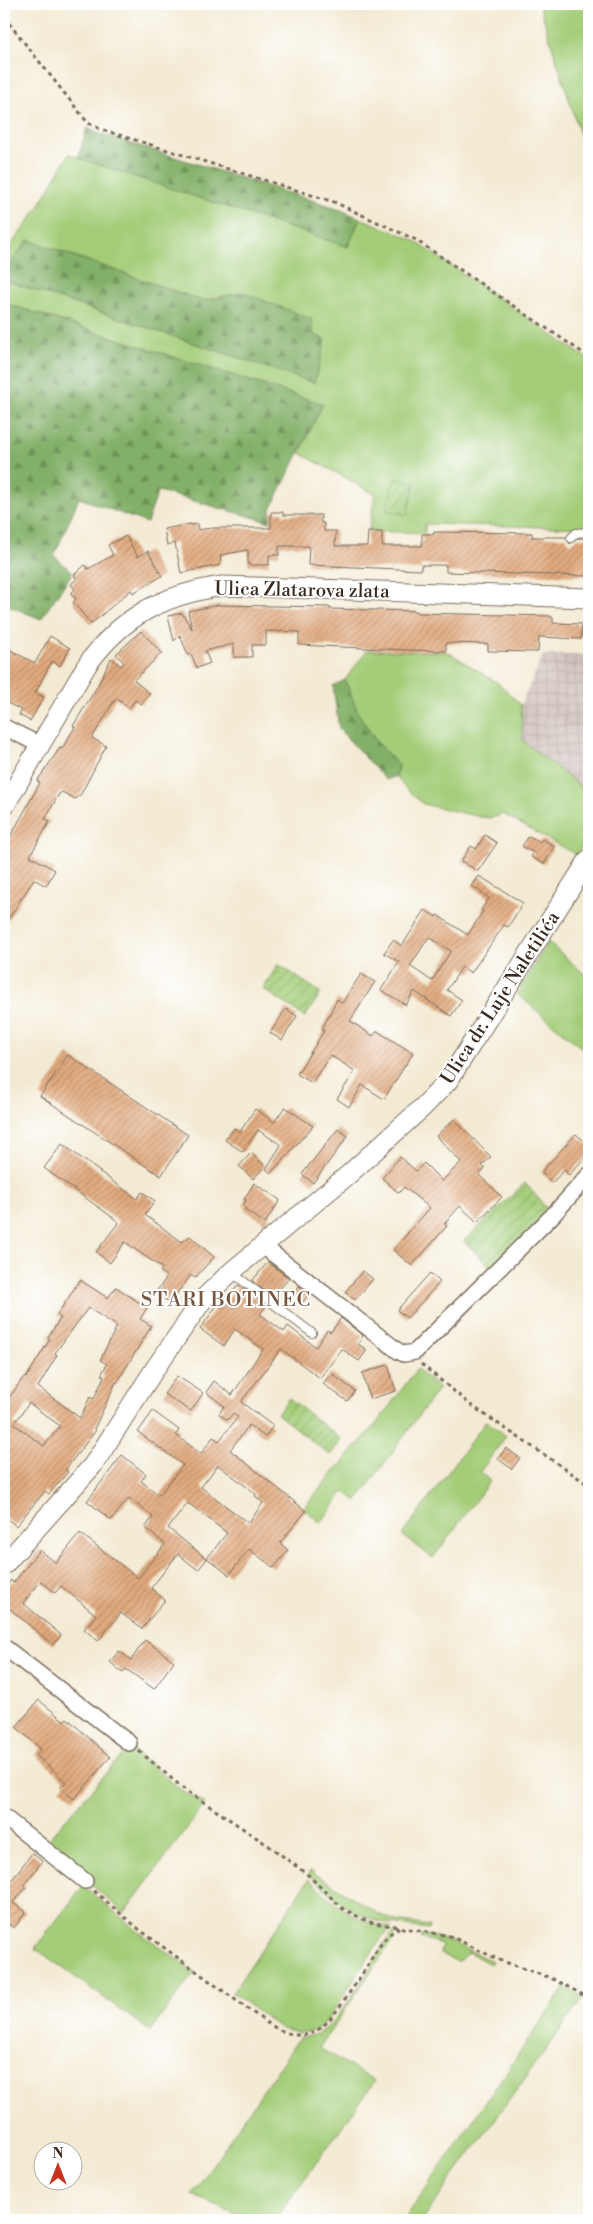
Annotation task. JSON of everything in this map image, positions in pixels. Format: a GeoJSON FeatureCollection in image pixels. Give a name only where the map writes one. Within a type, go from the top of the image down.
{"type":"FeatureCollection","features":[{"type":"Feature","properties":{"kind":"street","name":"Ulica Zlatarova zlata"},"geometry":{"type":"LineString","coordinates":[[4,807],[87,665],[100,647],[136,615],[176,595],[222,586],[589,598]]}},
{"type":"Feature","properties":{"kind":"street"},"geometry":{"type":"LineString","coordinates":[[4,727],[40,745]]}},
{"type":"Feature","properties":{"kind":"street","name":"Ulica dr. Luje Naletilića"},"geometry":{"type":"LineString","coordinates":[[4,1565],[94,1465],[204,1298],[231,1272],[348,1175],[423,1108],[448,1081],[589,859]]}},
{"type":"Feature","properties":{"kind":"street"},"geometry":{"type":"LineString","coordinates":[[263,1246],[398,1350],[404,1354],[415,1352],[552,1216],[589,1176]]}},
{"type":"Feature","properties":{"kind":"street"},"geometry":{"type":"LineString","coordinates":[[4,1648],[129,1743]]}},
{"type":"Feature","properties":{"kind":"street"},"geometry":{"type":"LineString","coordinates":[[4,1817],[84,1882]]}},
{"type":"Feature","properties":{"kind":"lane"},"geometry":{"type":"LineString","coordinates":[[571,538],[576,533],[589,532]]}},
{"type":"Feature","properties":{"kind":"lane"},"geometry":{"type":"LineString","coordinates":[[231,1272],[312,1332]]}},
{"type":"Feature","properties":{"kind":"path"},"geometry":{"type":"LineString","coordinates":[[4,17],[88,123],[100,129],[334,202],[393,228],[416,240],[589,357]]}},
{"type":"Feature","properties":{"kind":"path"},"geometry":{"type":"LineString","coordinates":[[415,1352],[426,1370],[472,1406],[589,1486]]}},
{"type":"Feature","properties":{"kind":"path"},"geometry":{"type":"LineString","coordinates":[[129,1743],[184,1789],[272,1848],[308,1875],[343,1909],[369,1922],[450,1936],[499,1960],[551,1978],[589,1998]]}},
{"type":"Feature","properties":{"kind":"path"},"geometry":{"type":"LineString","coordinates":[[84,1882],[140,1930],[267,2024],[280,2031],[298,2035],[308,2035],[323,2028],[360,1978],[384,1939],[400,1927]]}},
{"type":"Feature","properties":{"kind":"shaded area"},"geometry":{"type":"Polygon","coordinates":[[[543,655],[589,655],[589,793],[523,741],[521,705],[543,655]]]}},
{"type":"Feature","properties":{"kind":"green space"},"geometry":{"type":"Polygon","coordinates":[[[539,4],[589,4],[589,163],[539,4]]]}},
{"type":"Feature","properties":{"kind":"green space"},"geometry":{"type":"Polygon","coordinates":[[[87,128],[334,207],[360,218],[348,247],[78,158],[87,128]]]}},
{"type":"Feature","properties":{"kind":"green space"},"geometry":{"type":"Polygon","coordinates":[[[69,154],[348,247],[360,218],[412,239],[589,360],[589,528],[425,524],[425,533],[369,531],[375,494],[300,453],[322,404],[4,303],[4,280],[314,383],[314,335],[242,293],[203,301],[28,240],[4,272],[4,255],[38,208],[69,154]]]}},
{"type":"Feature","properties":{"kind":"green space"},"geometry":{"type":"Polygon","coordinates":[[[28,240],[203,301],[242,292],[311,319],[314,335],[326,340],[314,383],[4,280],[4,272],[28,240]]]}},
{"type":"Feature","properties":{"kind":"green space"},"geometry":{"type":"Polygon","coordinates":[[[4,303],[323,404],[270,511],[270,522],[158,491],[147,523],[79,498],[54,556],[73,572],[41,619],[4,604],[4,303]]]}},
{"type":"Feature","properties":{"kind":"green space"},"geometry":{"type":"Polygon","coordinates":[[[395,478],[415,483],[407,515],[386,510],[395,478]]]}},
{"type":"Feature","properties":{"kind":"green space"},"geometry":{"type":"Polygon","coordinates":[[[585,618],[589,619],[589,655],[585,655],[585,618]]]}},
{"type":"Feature","properties":{"kind":"green space"},"geometry":{"type":"Polygon","coordinates":[[[367,650],[448,652],[498,683],[521,705],[523,741],[589,793],[589,835],[576,855],[503,814],[492,818],[480,817],[423,804],[405,788],[396,776],[398,765],[375,740],[358,713],[345,680],[367,650]]]}},
{"type":"Feature","properties":{"kind":"green space"},"geometry":{"type":"Polygon","coordinates":[[[345,680],[358,713],[375,740],[398,765],[396,776],[386,780],[339,729],[333,686],[345,680]]]}},
{"type":"Feature","properties":{"kind":"green space"},"geometry":{"type":"Polygon","coordinates":[[[548,942],[589,978],[589,1054],[517,994],[548,942]]]}},
{"type":"Feature","properties":{"kind":"green space"},"geometry":{"type":"Polygon","coordinates":[[[278,964],[321,993],[305,1017],[263,989],[278,964]]]}},
{"type":"Feature","properties":{"kind":"green space"},"geometry":{"type":"Polygon","coordinates":[[[525,1183],[549,1211],[491,1268],[464,1241],[525,1183]]]}},
{"type":"Feature","properties":{"kind":"green space"},"geometry":{"type":"Polygon","coordinates":[[[417,1369],[439,1388],[357,1501],[344,1491],[321,1523],[303,1508],[376,1424],[417,1369]]]}},
{"type":"Feature","properties":{"kind":"green space"},"geometry":{"type":"Polygon","coordinates":[[[289,1398],[342,1440],[330,1455],[277,1414],[289,1398]]]}},
{"type":"Feature","properties":{"kind":"green space"},"geometry":{"type":"Polygon","coordinates":[[[486,1421],[506,1436],[480,1472],[490,1481],[433,1558],[402,1535],[486,1421]]]}},
{"type":"Feature","properties":{"kind":"green space"},"geometry":{"type":"Polygon","coordinates":[[[123,1745],[132,1749],[184,1792],[205,1804],[124,1913],[44,1844],[125,1752],[119,1747],[123,1745]]]}},
{"type":"Feature","properties":{"kind":"green space"},"geometry":{"type":"Polygon","coordinates":[[[311,1871],[377,1913],[395,1921],[430,1926],[429,1929],[390,1924],[363,1916],[338,1901],[309,1874],[311,1871]]]}},
{"type":"Feature","properties":{"kind":"green space"},"geometry":{"type":"Polygon","coordinates":[[[309,1879],[346,1911],[366,1921],[392,1928],[381,1939],[328,2019],[315,2031],[298,2033],[282,2029],[232,1993],[309,1879]]]}},
{"type":"Feature","properties":{"kind":"green space"},"geometry":{"type":"Polygon","coordinates":[[[83,1886],[139,1932],[195,1972],[150,2031],[35,1948],[83,1886]]]}},
{"type":"Feature","properties":{"kind":"green space"},"geometry":{"type":"Polygon","coordinates":[[[395,1932],[398,1932],[319,2048],[375,2081],[275,2220],[250,2220],[192,2195],[299,2038],[318,2033],[330,2024],[352,1995],[384,1942],[395,1932]]]}},
{"type":"Feature","properties":{"kind":"green space"},"geometry":{"type":"Polygon","coordinates":[[[423,1934],[448,1940],[492,1961],[490,1964],[468,1952],[458,1962],[440,1953],[442,1944],[421,1938],[423,1934]]]}},
{"type":"Feature","properties":{"kind":"green space"},"geometry":{"type":"Polygon","coordinates":[[[565,1987],[584,1997],[422,2220],[404,2220],[565,1987]]]}},
{"type":"Feature","properties":{"kind":"building"},"geometry":{"type":"Polygon","coordinates":[[[271,512],[283,512],[283,515],[321,515],[324,531],[336,531],[335,546],[367,546],[368,532],[382,532],[382,546],[422,546],[422,534],[434,534],[434,532],[532,533],[532,537],[566,537],[570,544],[578,538],[589,538],[587,576],[446,572],[446,565],[421,565],[421,570],[308,565],[309,546],[279,546],[279,555],[269,555],[269,565],[248,565],[248,550],[221,555],[220,565],[181,573],[175,543],[167,545],[164,529],[191,524],[197,524],[198,530],[211,528],[271,528],[271,512]]]}},
{"type":"Feature","properties":{"kind":"building"},"geometry":{"type":"Polygon","coordinates":[[[126,536],[138,557],[148,551],[162,576],[133,593],[131,590],[91,624],[73,602],[76,599],[71,593],[75,590],[71,584],[77,579],[74,575],[85,565],[88,569],[113,555],[108,545],[126,536]]]}},
{"type":"Feature","properties":{"kind":"building"},"geometry":{"type":"Polygon","coordinates":[[[218,605],[330,607],[330,609],[417,611],[417,613],[550,616],[553,618],[553,623],[582,624],[581,639],[539,637],[538,652],[488,651],[488,644],[446,643],[446,651],[406,650],[299,645],[299,632],[266,631],[266,645],[252,645],[252,657],[234,657],[234,644],[205,651],[210,663],[197,668],[191,654],[188,655],[180,635],[174,641],[168,616],[182,613],[192,629],[188,611],[218,605]]]}},
{"type":"Feature","properties":{"kind":"building"},"geometry":{"type":"Polygon","coordinates":[[[141,631],[162,653],[134,680],[150,694],[141,704],[135,700],[129,708],[116,698],[92,738],[106,746],[81,794],[75,799],[62,792],[59,794],[45,819],[50,821],[30,856],[55,870],[46,886],[34,879],[4,926],[4,848],[40,783],[37,781],[60,748],[62,749],[111,658],[121,666],[124,663],[116,654],[141,631]]]}},
{"type":"Feature","properties":{"kind":"building"},"geometry":{"type":"Polygon","coordinates":[[[50,636],[70,648],[60,666],[52,661],[35,693],[44,697],[30,721],[19,715],[21,710],[4,701],[4,647],[35,663],[50,636]]]}},
{"type":"Feature","properties":{"kind":"building"},"geometry":{"type":"Polygon","coordinates":[[[485,835],[497,843],[478,871],[461,861],[471,846],[476,849],[485,835]]]}},
{"type":"Feature","properties":{"kind":"building"},"geometry":{"type":"Polygon","coordinates":[[[529,836],[540,842],[542,839],[554,846],[544,864],[531,857],[534,853],[522,846],[529,836]]]}},
{"type":"Feature","properties":{"kind":"building"},"geometry":{"type":"Polygon","coordinates":[[[479,876],[523,903],[508,927],[504,925],[471,973],[462,967],[447,990],[462,1000],[451,1016],[414,991],[406,1005],[381,990],[399,962],[384,953],[393,940],[402,946],[425,910],[436,917],[437,915],[468,935],[489,898],[472,886],[479,876]],[[429,937],[410,966],[432,981],[451,951],[429,937]]]}},
{"type":"Feature","properties":{"kind":"building"},"geometry":{"type":"Polygon","coordinates":[[[361,974],[375,982],[350,1021],[373,1036],[377,1031],[413,1053],[384,1099],[362,1085],[349,1107],[337,1099],[355,1071],[330,1055],[312,1083],[297,1074],[324,1031],[322,1029],[337,999],[342,1003],[361,974]]]}},
{"type":"Feature","properties":{"kind":"building"},"geometry":{"type":"Polygon","coordinates":[[[286,1009],[297,1016],[282,1040],[270,1033],[286,1009]]]}},
{"type":"Feature","properties":{"kind":"building"},"geometry":{"type":"Polygon","coordinates":[[[68,1055],[188,1135],[161,1176],[40,1096],[68,1055]]]}},
{"type":"Feature","properties":{"kind":"building"},"geometry":{"type":"Polygon","coordinates":[[[285,1107],[313,1126],[271,1173],[266,1169],[281,1145],[258,1130],[243,1152],[225,1140],[234,1128],[240,1132],[255,1109],[274,1122],[285,1107]]]}},
{"type":"Feature","properties":{"kind":"building"},"geometry":{"type":"Polygon","coordinates":[[[454,1119],[491,1157],[482,1165],[485,1169],[479,1175],[502,1197],[477,1222],[460,1206],[444,1224],[447,1226],[412,1266],[393,1250],[430,1208],[404,1187],[399,1193],[382,1178],[400,1157],[416,1171],[424,1163],[442,1181],[461,1162],[436,1136],[454,1119]]]}},
{"type":"Feature","properties":{"kind":"building"},"geometry":{"type":"Polygon","coordinates":[[[338,1129],[348,1136],[313,1183],[302,1174],[338,1129]]]}},
{"type":"Feature","properties":{"kind":"building"},"geometry":{"type":"Polygon","coordinates":[[[576,1134],[589,1145],[589,1153],[569,1175],[564,1170],[552,1183],[541,1172],[576,1134]]]}},
{"type":"Feature","properties":{"kind":"building"},"geometry":{"type":"Polygon","coordinates":[[[62,1144],[137,1199],[142,1192],[155,1201],[145,1215],[182,1242],[190,1236],[214,1257],[195,1278],[191,1275],[170,1303],[156,1292],[167,1277],[160,1271],[162,1268],[125,1242],[110,1263],[96,1252],[119,1222],[44,1168],[62,1144]]]}},
{"type":"Feature","properties":{"kind":"building"},"geometry":{"type":"Polygon","coordinates":[[[251,1153],[265,1166],[253,1179],[239,1166],[251,1153]]]}},
{"type":"Feature","properties":{"kind":"building"},"geometry":{"type":"Polygon","coordinates":[[[254,1183],[280,1200],[265,1223],[245,1210],[246,1208],[243,1206],[246,1200],[244,1199],[254,1183]]]}},
{"type":"Feature","properties":{"kind":"building"},"geometry":{"type":"Polygon","coordinates":[[[268,1262],[289,1278],[273,1297],[252,1281],[268,1262]]]}},
{"type":"Feature","properties":{"kind":"building"},"geometry":{"type":"Polygon","coordinates":[[[363,1271],[373,1279],[355,1300],[345,1292],[363,1271]]]}},
{"type":"Feature","properties":{"kind":"building"},"geometry":{"type":"Polygon","coordinates":[[[430,1273],[440,1282],[407,1318],[397,1310],[430,1273]]]}},
{"type":"Feature","properties":{"kind":"building"},"geometry":{"type":"Polygon","coordinates":[[[80,1280],[108,1298],[116,1287],[147,1308],[140,1319],[151,1326],[116,1382],[94,1429],[96,1430],[65,1470],[68,1472],[49,1494],[45,1491],[16,1526],[4,1516],[4,1405],[24,1377],[26,1378],[50,1339],[48,1337],[61,1318],[57,1315],[80,1280]],[[88,1308],[55,1353],[57,1355],[38,1387],[80,1418],[90,1397],[94,1399],[104,1376],[101,1375],[107,1364],[100,1360],[117,1326],[88,1308]],[[29,1403],[14,1424],[44,1446],[60,1426],[29,1403]]]}},
{"type":"Feature","properties":{"kind":"building"},"geometry":{"type":"Polygon","coordinates":[[[238,1285],[266,1306],[260,1314],[284,1332],[288,1326],[316,1347],[327,1330],[331,1332],[341,1318],[363,1336],[358,1344],[367,1350],[359,1361],[342,1349],[320,1378],[281,1349],[241,1402],[273,1426],[265,1437],[249,1425],[230,1450],[306,1511],[280,1543],[288,1550],[274,1568],[249,1549],[229,1575],[207,1558],[227,1533],[188,1503],[168,1528],[207,1559],[198,1570],[178,1554],[151,1588],[165,1600],[142,1629],[121,1613],[98,1641],[84,1629],[96,1615],[61,1586],[55,1593],[41,1581],[23,1603],[61,1635],[53,1645],[4,1604],[4,1589],[11,1580],[13,1583],[40,1550],[56,1563],[80,1533],[138,1578],[165,1544],[145,1528],[153,1517],[129,1498],[111,1520],[87,1501],[122,1455],[146,1474],[141,1481],[159,1495],[183,1465],[138,1432],[153,1411],[179,1430],[176,1435],[201,1454],[213,1437],[219,1441],[238,1417],[233,1413],[227,1420],[219,1414],[224,1406],[206,1392],[214,1381],[232,1395],[263,1349],[235,1329],[224,1346],[200,1329],[218,1304],[222,1307],[238,1285]],[[218,1465],[201,1487],[248,1523],[263,1503],[255,1496],[256,1494],[218,1465]]]}},
{"type":"Feature","properties":{"kind":"building"},"geometry":{"type":"Polygon","coordinates":[[[299,1286],[309,1294],[303,1302],[293,1294],[299,1286]]]}},
{"type":"Feature","properties":{"kind":"building"},"geometry":{"type":"Polygon","coordinates":[[[388,1365],[396,1391],[370,1399],[362,1373],[388,1365]]]}},
{"type":"Feature","properties":{"kind":"building"},"geometry":{"type":"Polygon","coordinates":[[[331,1373],[355,1391],[347,1401],[323,1384],[331,1373]]]}},
{"type":"Feature","properties":{"kind":"building"},"geometry":{"type":"Polygon","coordinates":[[[177,1376],[203,1393],[191,1411],[164,1394],[177,1376]]]}},
{"type":"Feature","properties":{"kind":"building"},"geometry":{"type":"Polygon","coordinates":[[[506,1448],[520,1458],[512,1469],[498,1459],[506,1448]]]}},
{"type":"Feature","properties":{"kind":"building"},"geometry":{"type":"Polygon","coordinates":[[[145,1640],[174,1661],[154,1689],[126,1669],[123,1673],[110,1662],[119,1651],[131,1660],[145,1640]]]}},
{"type":"Feature","properties":{"kind":"building"},"geometry":{"type":"Polygon","coordinates":[[[39,1700],[64,1721],[67,1718],[110,1757],[74,1799],[60,1788],[66,1782],[36,1755],[41,1749],[16,1727],[39,1700]]]}},
{"type":"Feature","properties":{"kind":"building"},"geometry":{"type":"Polygon","coordinates":[[[32,1853],[42,1861],[24,1885],[26,1887],[13,1903],[26,1912],[14,1928],[4,1921],[4,1890],[32,1853]]]}},
{"type":"Feature","properties":{"kind":"district","name":"STARI BOTINEC"},"geometry":{"type":"Point","coordinates":[226,1300]}}]}
